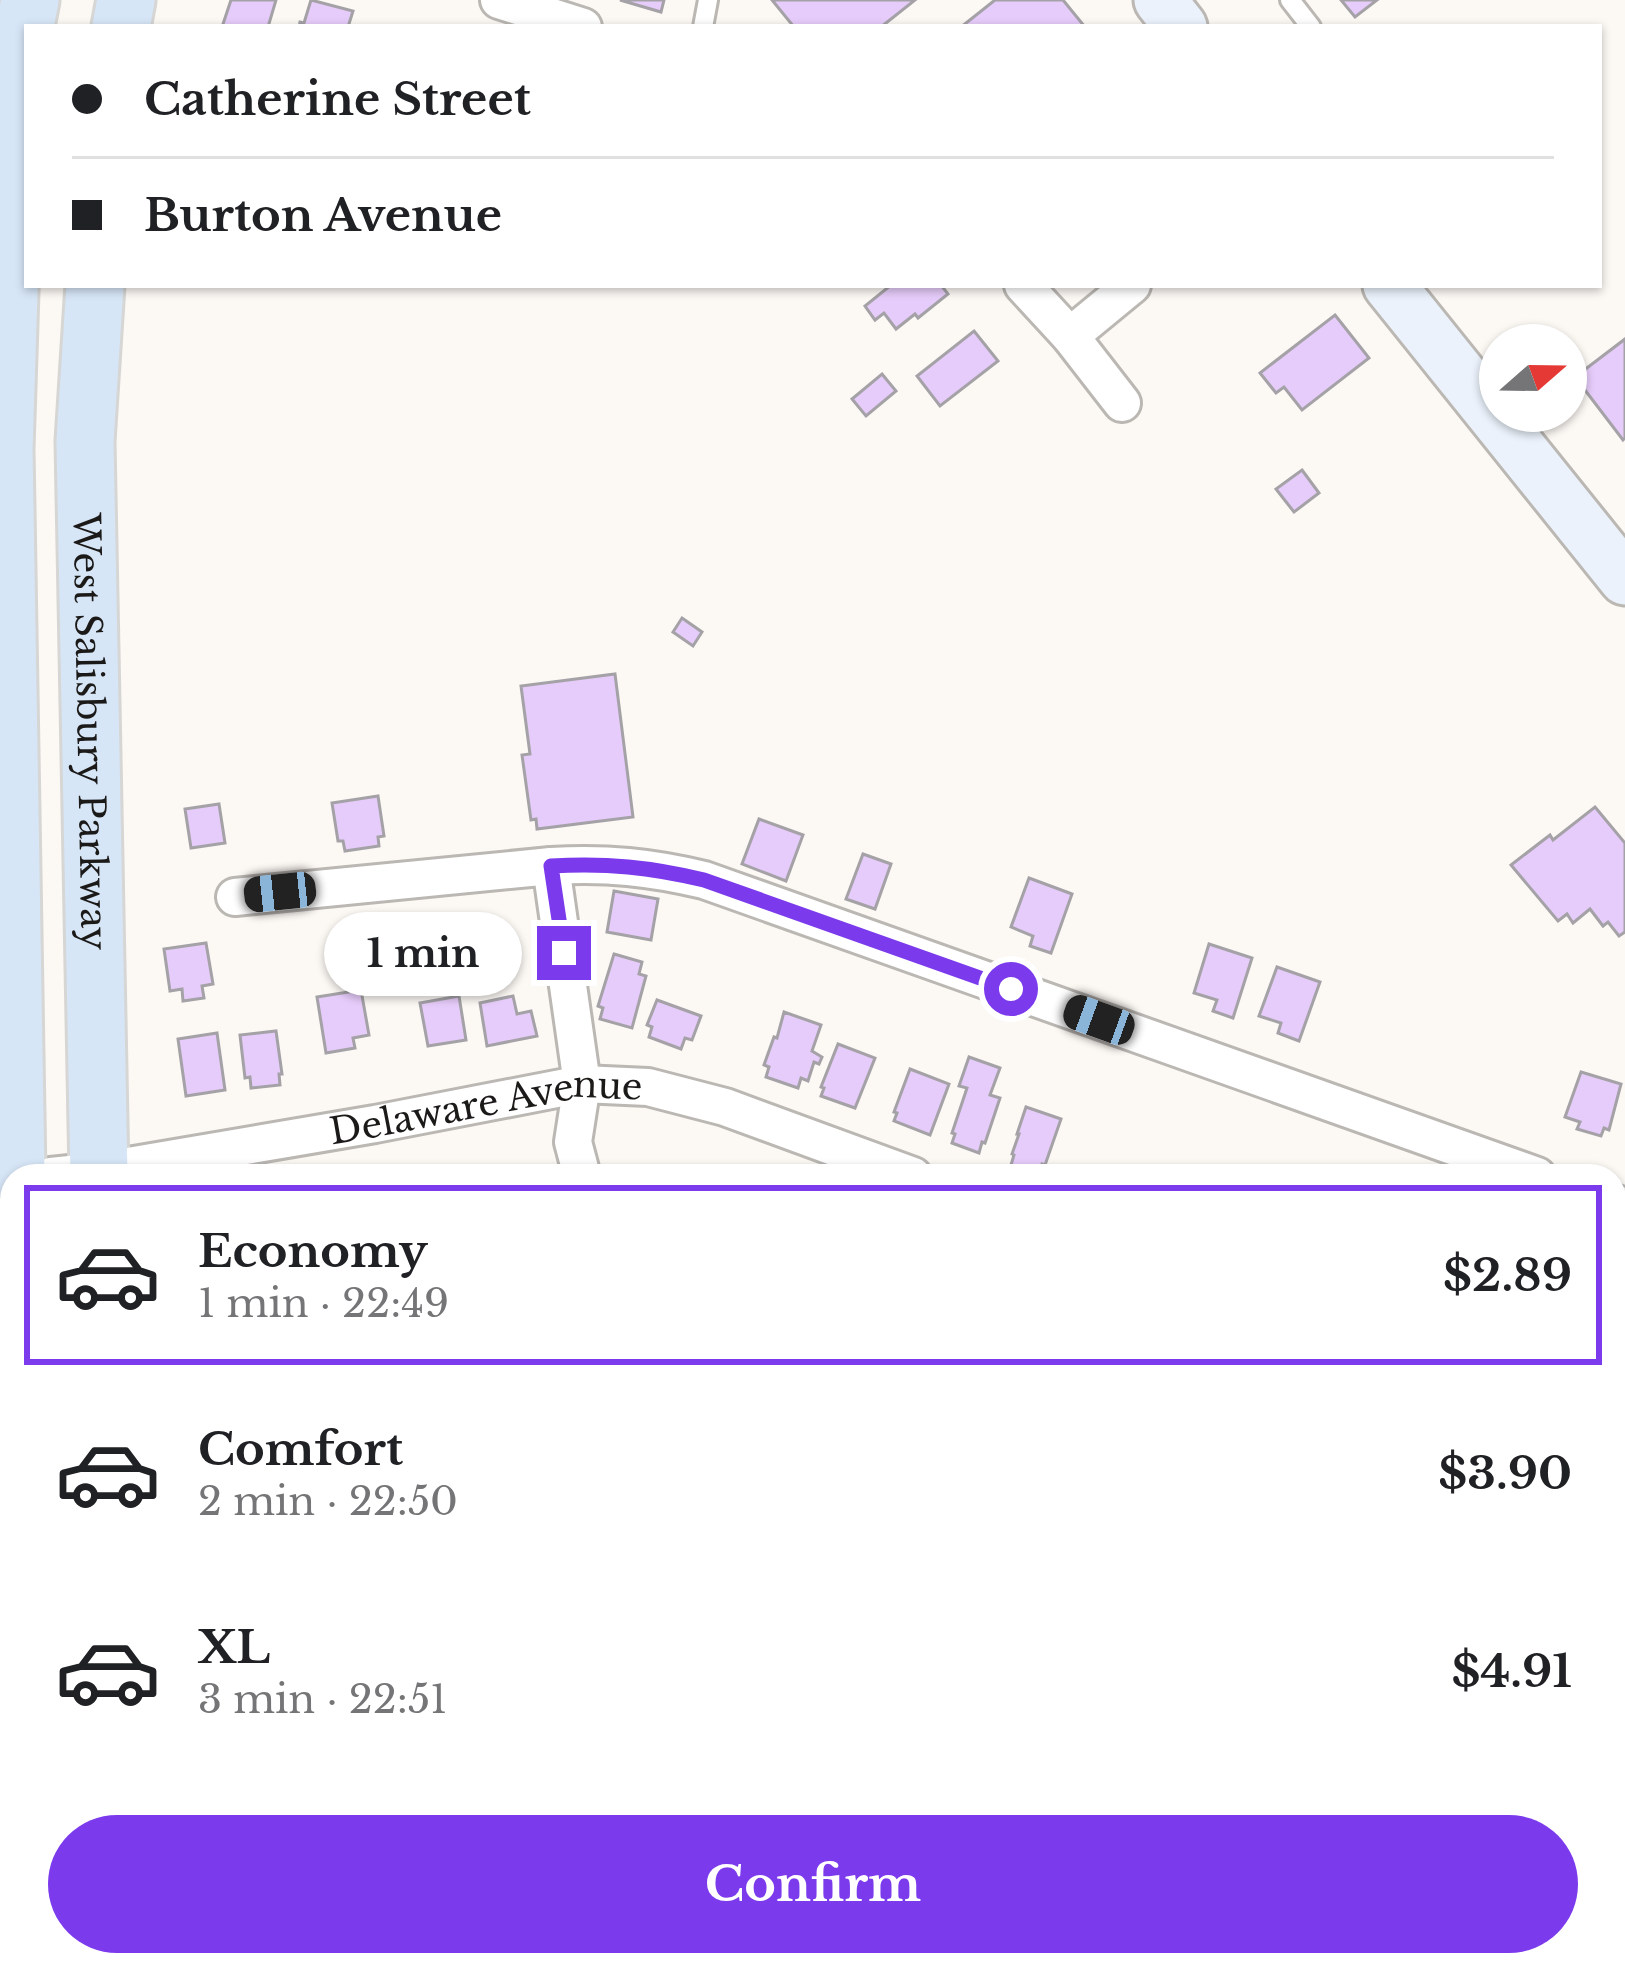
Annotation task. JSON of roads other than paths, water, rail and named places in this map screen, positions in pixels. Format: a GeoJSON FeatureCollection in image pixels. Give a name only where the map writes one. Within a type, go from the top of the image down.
{"type":"FeatureCollection","features":[{"type":"Feature","properties":{"kind":"main road"},"geometry":{"type":"LineString","coordinates":[[14,1164],[4,449],[16,72],[24,31]]}},
{"type":"Feature","properties":{"kind":"main road","name":"West Salisbury Parkway"},"geometry":{"type":"LineString","coordinates":[[83,1164],[85,442],[95,288]]}},
{"type":"Feature","properties":{"kind":"street"},"geometry":{"type":"LineString","coordinates":[[499,0],[574,24]]}},
{"type":"Feature","properties":{"kind":"street"},"geometry":{"type":"LineString","coordinates":[[1160,0],[1179,24]]}},
{"type":"Feature","properties":{"kind":"street"},"geometry":{"type":"LineString","coordinates":[[1026,288],[1122,403]]}},
{"type":"Feature","properties":{"kind":"street"},"geometry":{"type":"LineString","coordinates":[[1070,336],[1128,288]]}},
{"type":"Feature","properties":{"kind":"street"},"geometry":{"type":"LineString","coordinates":[[1391,288],[1625,579]]}},
{"type":"Feature","properties":{"kind":"street"},"geometry":{"type":"LineString","coordinates":[[235,897],[551,866],[652,868],[704,880],[1503,1164]]}},
{"type":"Feature","properties":{"kind":"street"},"geometry":{"type":"LineString","coordinates":[[551,866],[582,1084],[573,1142],[579,1164]]}},
{"type":"Feature","properties":{"kind":"street","name":"Delaware Avenue"},"geometry":{"type":"LineString","coordinates":[[142,1164],[582,1084],[648,1088],[725,1108],[880,1164]]}},
{"type":"Feature","properties":{"kind":"lane"},"geometry":{"type":"LineString","coordinates":[[1290,0],[1309,24]]}}]}
